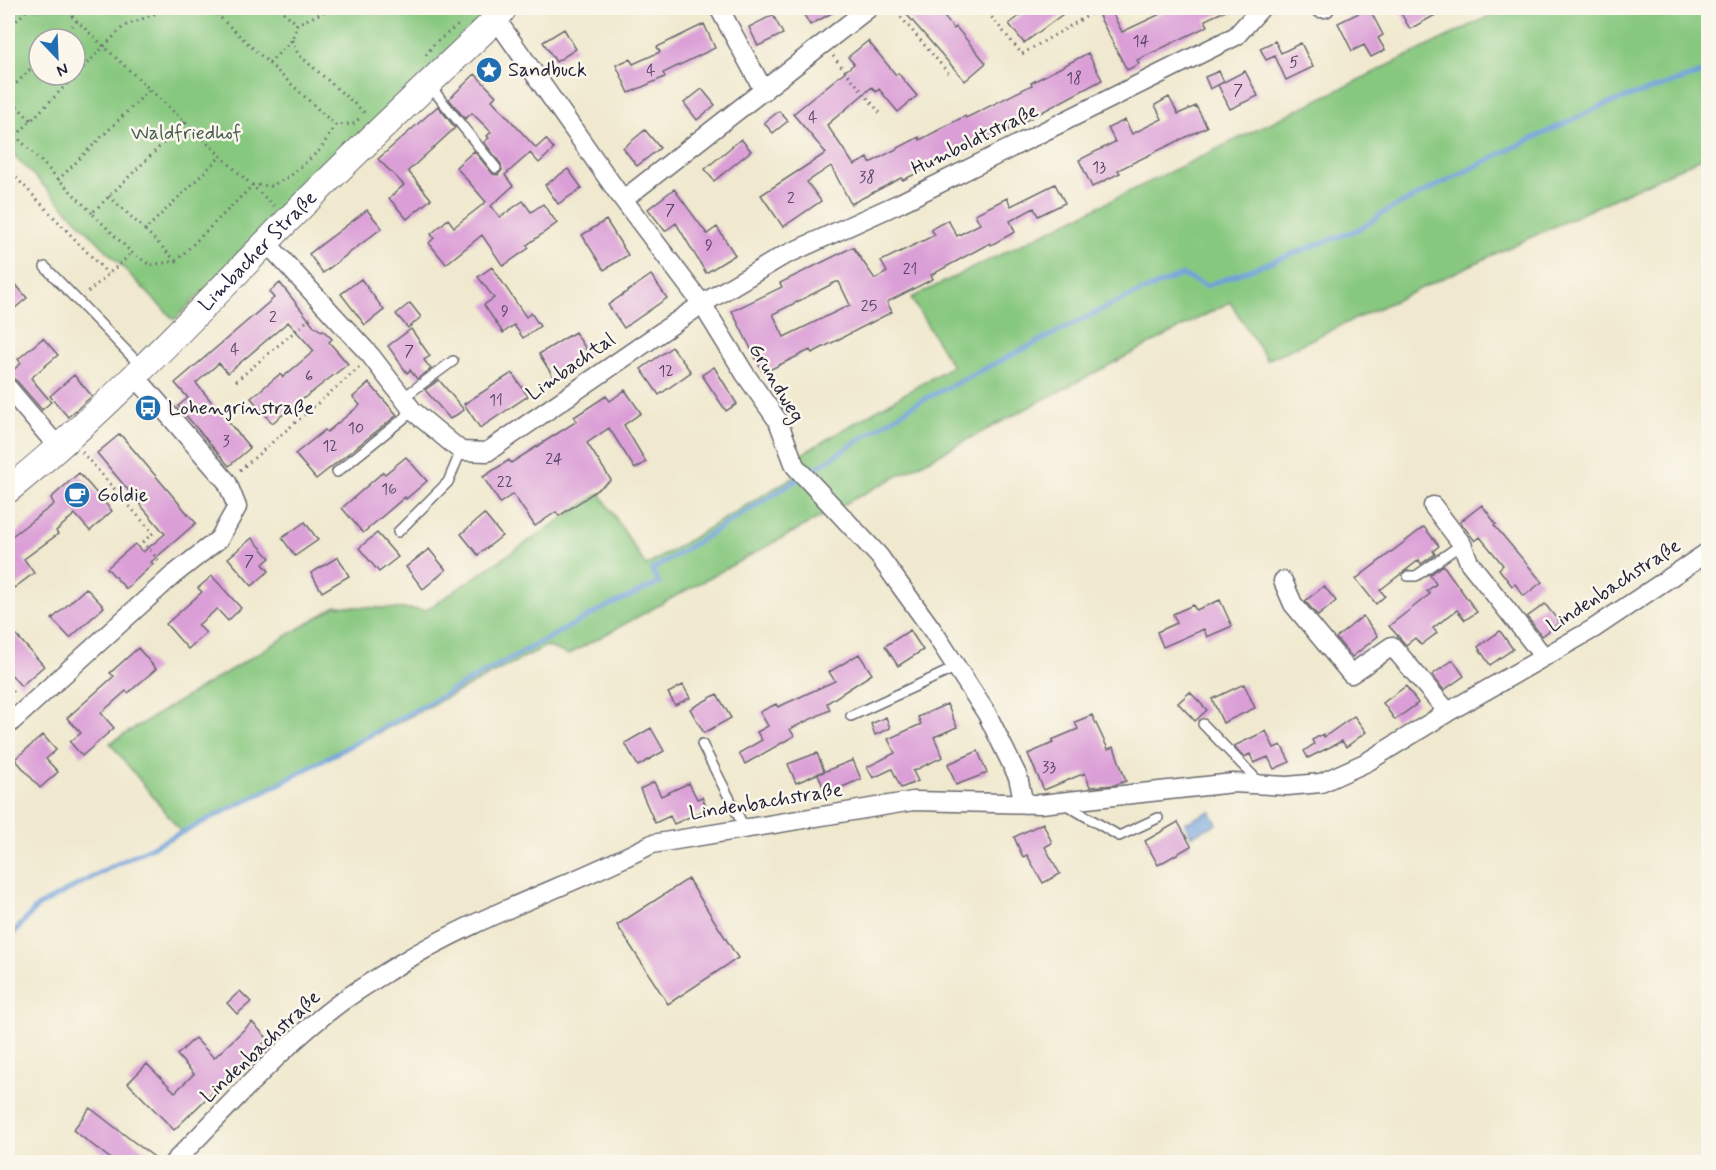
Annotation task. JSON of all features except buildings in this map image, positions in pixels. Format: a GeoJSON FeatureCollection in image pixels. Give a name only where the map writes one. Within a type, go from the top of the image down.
{"type":"FeatureCollection","features":[{"type":"Feature","properties":{"kind":"main road","name":"Limbacher Straße"},"geometry":{"type":"LineString","coordinates":[[8,490],[64,442],[139,372],[289,219],[500,13]]}},
{"type":"Feature","properties":{"kind":"street"},"geometry":{"type":"LineString","coordinates":[[719,8],[764,91]]}},
{"type":"Feature","properties":{"kind":"street"},"geometry":{"type":"LineString","coordinates":[[624,199],[869,8]]}},
{"type":"Feature","properties":{"kind":"street","name":"Humboldtstraße"},"geometry":{"type":"LineString","coordinates":[[702,304],[781,257],[900,203],[1236,36],[1261,8]]}},
{"type":"Feature","properties":{"kind":"street","name":"Grundweg"},"geometry":{"type":"LineString","coordinates":[[500,13],[624,199],[702,304],[745,374],[778,421],[795,466],[879,556],[957,667],[987,714],[1007,754],[1018,777],[1024,804]]}},
{"type":"Feature","properties":{"kind":"street"},"geometry":{"type":"LineString","coordinates":[[267,242],[371,356],[408,404],[461,451]]}},
{"type":"Feature","properties":{"kind":"street","name":"Limbachtal"},"geometry":{"type":"LineString","coordinates":[[461,451],[487,452],[702,304]]}},
{"type":"Feature","properties":{"kind":"street"},"geometry":{"type":"LineString","coordinates":[[8,725],[172,576],[219,538],[237,507],[227,482],[139,372]]}},
{"type":"Feature","properties":{"kind":"street"},"geometry":{"type":"LineString","coordinates":[[8,388],[64,442]]}},
{"type":"Feature","properties":{"kind":"street","name":"Lindenbachstraße"},"geometry":{"type":"LineString","coordinates":[[1433,506],[1462,544],[1469,562],[1544,657]]}},
{"type":"Feature","properties":{"kind":"street","name":"Lindenbachstraße"},"geometry":{"type":"LineString","coordinates":[[174,1162],[281,1054],[340,1003],[399,964],[471,925],[618,862],[652,844],[913,801],[1024,804],[1062,802],[1233,783],[1287,786],[1321,783],[1367,762],[1448,712],[1593,629],[1708,552]]}},
{"type":"Feature","properties":{"kind":"street"},"geometry":{"type":"LineString","coordinates":[[1283,581],[1293,604],[1351,674],[1392,646],[1448,712]]}},
{"type":"Feature","properties":{"kind":"lane"},"geometry":{"type":"LineString","coordinates":[[429,84],[496,168]]}},
{"type":"Feature","properties":{"kind":"lane"},"geometry":{"type":"LineString","coordinates":[[45,267],[139,372]]}},
{"type":"Feature","properties":{"kind":"lane"},"geometry":{"type":"LineString","coordinates":[[337,472],[453,361]]}},
{"type":"Feature","properties":{"kind":"lane"},"geometry":{"type":"LineString","coordinates":[[398,532],[448,482],[461,451]]}},
{"type":"Feature","properties":{"kind":"lane"},"geometry":{"type":"LineString","coordinates":[[1408,576],[1416,576],[1462,544]]}},
{"type":"Feature","properties":{"kind":"lane"},"geometry":{"type":"LineString","coordinates":[[850,716],[957,667]]}},
{"type":"Feature","properties":{"kind":"lane"},"geometry":{"type":"LineString","coordinates":[[1203,724],[1244,769],[1262,784]]}},
{"type":"Feature","properties":{"kind":"lane"},"geometry":{"type":"LineString","coordinates":[[702,744],[745,829]]}},
{"type":"Feature","properties":{"kind":"lane"},"geometry":{"type":"LineString","coordinates":[[1062,802],[1119,836],[1158,818]]}},
{"type":"Feature","properties":{"kind":"path"},"geometry":{"type":"LineString","coordinates":[[8,29],[28,8]]}},
{"type":"Feature","properties":{"kind":"path"},"geometry":{"type":"LineString","coordinates":[[63,8],[289,219]]}},
{"type":"Feature","properties":{"kind":"path"},"geometry":{"type":"LineString","coordinates":[[164,8],[124,26],[105,48],[16,136],[132,253],[150,265],[176,261],[253,186],[271,186],[290,176],[321,149],[335,124],[210,8]]}},
{"type":"Feature","properties":{"kind":"path"},"geometry":{"type":"LineString","coordinates":[[279,8],[297,24]]}},
{"type":"Feature","properties":{"kind":"path"},"geometry":{"type":"LineString","coordinates":[[269,63],[292,40],[297,24],[333,8]]}},
{"type":"Feature","properties":{"kind":"path"},"geometry":{"type":"LineString","coordinates":[[892,8],[950,75]]}},
{"type":"Feature","properties":{"kind":"path"},"geometry":{"type":"LineString","coordinates":[[984,8],[1022,54],[1101,8]]}},
{"type":"Feature","properties":{"kind":"path"},"geometry":{"type":"LineString","coordinates":[[71,27],[77,21]]}},
{"type":"Feature","properties":{"kind":"path"},"geometry":{"type":"LineString","coordinates":[[292,40],[298,54],[366,114]]}},
{"type":"Feature","properties":{"kind":"path"},"geometry":{"type":"LineString","coordinates":[[824,44],[880,113]]}},
{"type":"Feature","properties":{"kind":"path"},"geometry":{"type":"LineString","coordinates":[[8,92],[27,72]]}},
{"type":"Feature","properties":{"kind":"path"},"geometry":{"type":"LineString","coordinates":[[58,180],[150,89]]}},
{"type":"Feature","properties":{"kind":"path"},"geometry":{"type":"LineString","coordinates":[[8,98],[32,121]]}},
{"type":"Feature","properties":{"kind":"path"},"geometry":{"type":"LineString","coordinates":[[92,213],[185,122]]}},
{"type":"Feature","properties":{"kind":"path"},"geometry":{"type":"LineString","coordinates":[[145,230],[221,156]]}},
{"type":"Feature","properties":{"kind":"path"},"geometry":{"type":"LineString","coordinates":[[8,169],[108,274]]}},
{"type":"Feature","properties":{"kind":"path"},"geometry":{"type":"LineString","coordinates":[[109,196],[176,261]]}},
{"type":"Feature","properties":{"kind":"path"},"geometry":{"type":"LineString","coordinates":[[78,302],[132,253]]}},
{"type":"Feature","properties":{"kind":"path"},"geometry":{"type":"LineString","coordinates":[[236,381],[325,306]]}},
{"type":"Feature","properties":{"kind":"path"},"geometry":{"type":"LineString","coordinates":[[227,482],[371,356]]}},
{"type":"Feature","properties":{"kind":"path"},"geometry":{"type":"LineString","coordinates":[[64,442],[153,533],[143,542],[172,576]]}},
{"type":"Feature","properties":{"kind":"green space","name":"Waldfriedhof"},"geometry":{"type":"Polygon","coordinates":[[[8,8],[492,8],[174,320],[8,149],[8,8]]]}},
{"type":"Feature","properties":{"kind":"green space"},"geometry":{"type":"Polygon","coordinates":[[[1506,8],[1708,8],[1708,155],[1267,360],[1230,302],[848,502],[568,655],[546,646],[183,834],[110,743],[336,606],[426,610],[600,493],[646,566],[795,476],[788,462],[952,366],[911,298],[1506,8]]]}},
{"type":"Feature","properties":{"kind":"water"},"geometry":{"type":"Polygon","coordinates":[[[1210,811],[1217,824],[1191,836],[1185,823],[1210,811]]]}},
{"type":"Feature","properties":{"kind":"waterway"},"geometry":{"type":"LineString","coordinates":[[810,472],[915,404],[1117,302],[1182,275],[1206,286],[1362,228],[1383,213],[1604,105],[1708,71]]}},
{"type":"Feature","properties":{"kind":"waterway"},"geometry":{"type":"LineString","coordinates":[[8,939],[37,907],[109,868],[266,791],[602,609],[659,583],[652,570],[800,478]]}},
{"type":"Feature","properties":{"kind":"place","name":"Sandbuck"},"geometry":{"type":"Point","coordinates":[489,70]}},
{"type":"Feature","properties":{"kind":"place","name":"Lohengrinstraße"},"geometry":{"type":"Point","coordinates":[148,408]}},
{"type":"Feature","properties":{"kind":"place","name":"Goldie"},"geometry":{"type":"Point","coordinates":[77,495]}}]}
